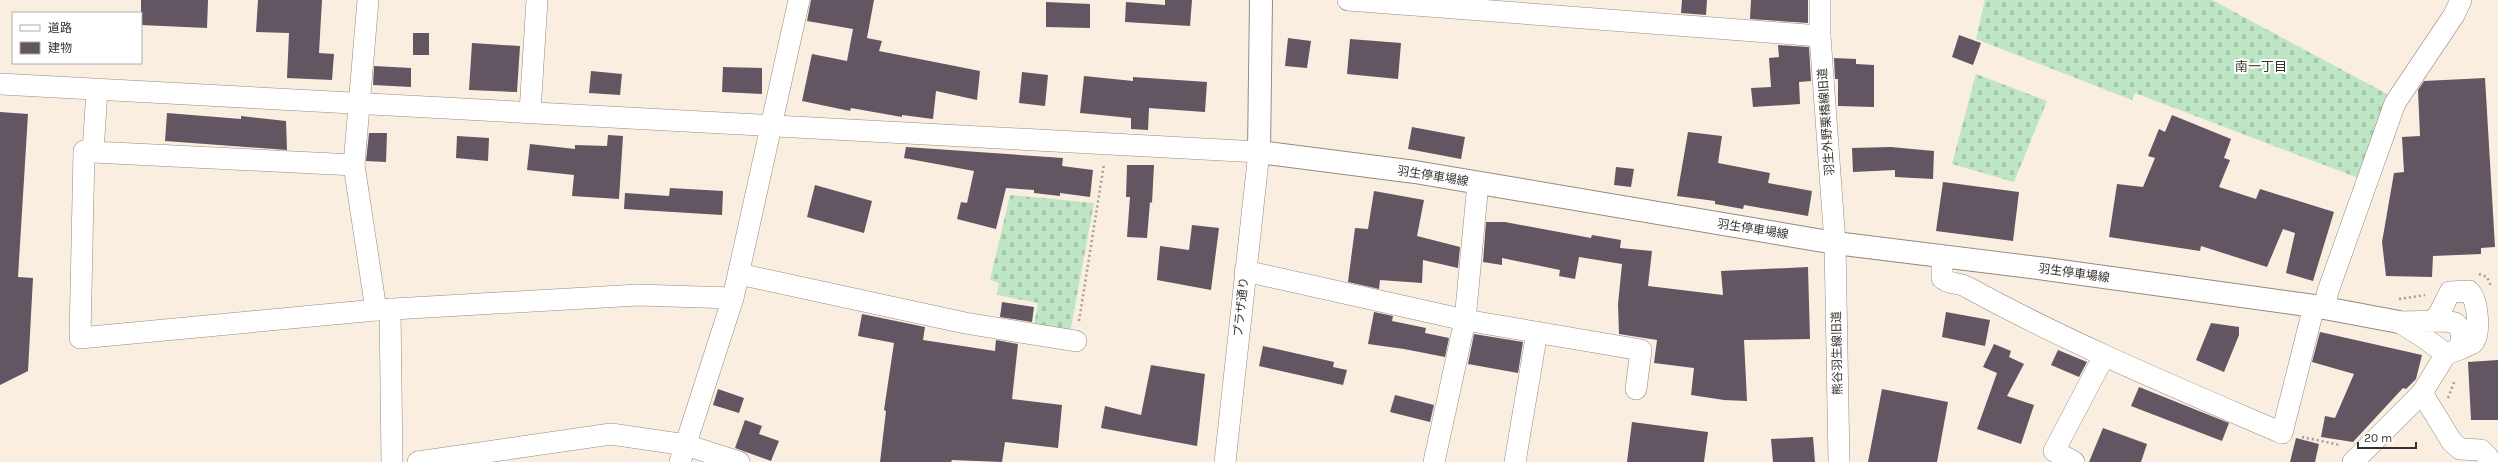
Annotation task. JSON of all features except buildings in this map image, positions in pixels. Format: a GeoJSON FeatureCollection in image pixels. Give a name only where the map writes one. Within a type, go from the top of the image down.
{"type":"FeatureCollection","features":[{"type":"Feature","properties":{"kind":"main road"},"geometry":{"type":"LineString","coordinates":[[1259,152],[1261,0]]}},
{"type":"Feature","properties":{"kind":"main road","name":"羽生停車場線"},"geometry":{"type":"LineString","coordinates":[[1259,152],[1414,172],[1835,243],[2320,307],[2399,322]]}},
{"type":"Feature","properties":{"kind":"street"},"geometry":{"type":"LineString","coordinates":[[368,0],[354,165],[383,309],[392,462]]}},
{"type":"Feature","properties":{"kind":"street"},"geometry":{"type":"LineString","coordinates":[[530,112],[537,0]]}},
{"type":"Feature","properties":{"kind":"street"},"geometry":{"type":"LineString","coordinates":[[683,453],[733,298],[799,0]]}},
{"type":"Feature","properties":{"kind":"street"},"geometry":{"type":"LineString","coordinates":[[1348,0],[1820,36]]}},
{"type":"Feature","properties":{"kind":"street","name":"羽生外野栗橋線旧道"},"geometry":{"type":"LineString","coordinates":[[1820,0],[1820,36],[1835,243]]}},
{"type":"Feature","properties":{"kind":"street"},"geometry":{"type":"LineString","coordinates":[[1942,257],[1942,278],[1945,281],[1966,285],[1987,299],[2104,356],[2282,433],[2320,307],[2328,291],[2395,103],[2457,2]]}},
{"type":"Feature","properties":{"kind":"street"},"geometry":{"type":"LineString","coordinates":[[0,84],[1259,152]]}},
{"type":"Feature","properties":{"kind":"street"},"geometry":{"type":"LineString","coordinates":[[93,152],[97,90]]}},
{"type":"Feature","properties":{"kind":"street"},"geometry":{"type":"LineString","coordinates":[[354,165],[84,151],[80,338],[383,309],[638,295],[733,298]]}},
{"type":"Feature","properties":{"kind":"street","name":"プラザ通り"},"geometry":{"type":"LineString","coordinates":[[1225,462],[1259,152]]}},
{"type":"Feature","properties":{"kind":"street"},"geometry":{"type":"LineString","coordinates":[[1434,462],[1465,320],[1478,183]]}},
{"type":"Feature","properties":{"kind":"street","name":"熊谷羽生線旧道"},"geometry":{"type":"LineString","coordinates":[[1835,243],[1839,462]]}},
{"type":"Feature","properties":{"kind":"street"},"geometry":{"type":"LineString","coordinates":[[1245,271],[1465,320],[1641,350],[1636,389]]}},
{"type":"Feature","properties":{"kind":"street"},"geometry":{"type":"LineString","coordinates":[[738,274],[965,323],[1076,341]]}},
{"type":"Feature","properties":{"kind":"street"},"geometry":{"type":"LineString","coordinates":[[2399,322],[2453,351],[2473,343],[2477,335],[2476,303],[2469,291],[2455,290],[2450,292],[2438,316],[2431,321]]}},
{"type":"Feature","properties":{"kind":"street"},"geometry":{"type":"LineString","coordinates":[[2356,458],[2417,398],[2453,351],[2462,330],[2460,327],[2446,320],[2399,322]]}},
{"type":"Feature","properties":{"kind":"street"},"geometry":{"type":"LineString","coordinates":[[1515,462],[1537,332]]}},
{"type":"Feature","properties":{"kind":"street"},"geometry":{"type":"LineString","coordinates":[[2074,462],[2054,451],[2104,356]]}},
{"type":"Feature","properties":{"kind":"street"},"geometry":{"type":"LineString","coordinates":[[2417,398],[2453,462]]}},
{"type":"Feature","properties":{"kind":"street"},"geometry":{"type":"LineString","coordinates":[[2417,398],[2452,442],[2460,449],[2481,450],[2488,457],[2488,462]]}},
{"type":"Feature","properties":{"kind":"street"},"geometry":{"type":"LineString","coordinates":[[418,462],[611,434],[683,453],[740,462]]}},
{"type":"Feature","properties":{"kind":"path"},"geometry":{"type":"LineString","coordinates":[[1076,341],[1107,144]]}},
{"type":"Feature","properties":{"kind":"path"},"geometry":{"type":"LineString","coordinates":[[2446,404],[2457,376]]}},
{"type":"Feature","properties":{"kind":"path"},"geometry":{"type":"LineString","coordinates":[[2282,433],[2348,447],[2356,458]]}},
{"type":"Feature","properties":{"kind":"green space"},"geometry":{"type":"Polygon","coordinates":[[[1985,0],[2212,0],[2391,96],[2361,179],[2135,93],[2132,100],[1976,39],[1985,0]]]}},
{"type":"Feature","properties":{"kind":"green space"},"geometry":{"type":"Polygon","coordinates":[[[1976,74],[2047,101],[2014,182],[1952,164],[1976,74]]]}},
{"type":"Feature","properties":{"kind":"green space"},"geometry":{"type":"Polygon","coordinates":[[[1010,195],[1094,203],[1070,333],[1034,326],[1038,303],[997,295],[999,283],[990,280],[1010,195]]]}},
{"type":"Feature","properties":{"kind":"district","name":"南一丁目"},"geometry":{"type":"Point","coordinates":[2261,66]}}]}
